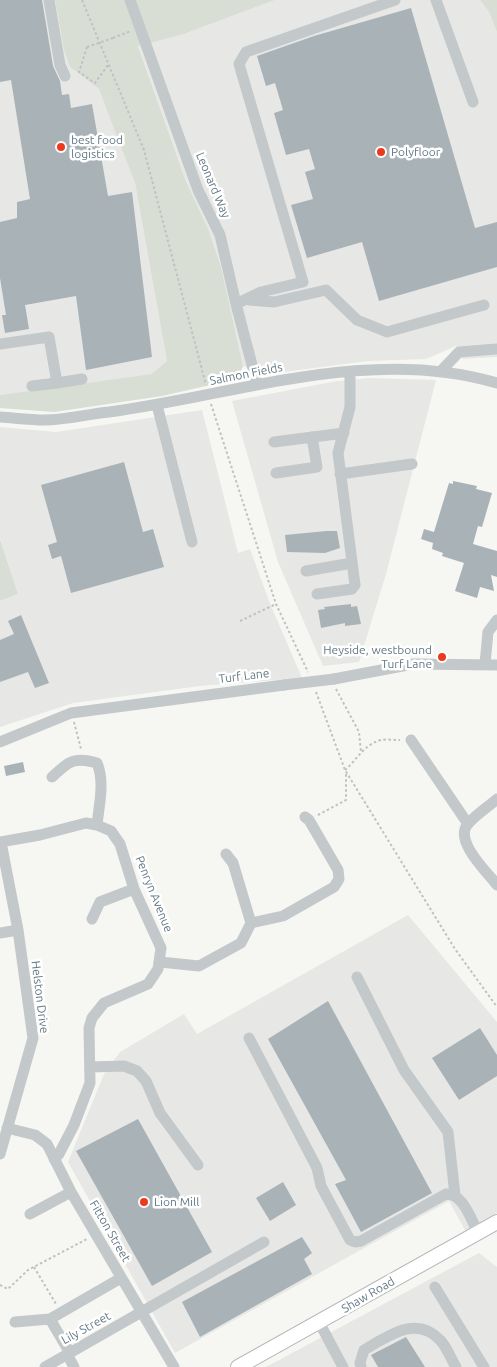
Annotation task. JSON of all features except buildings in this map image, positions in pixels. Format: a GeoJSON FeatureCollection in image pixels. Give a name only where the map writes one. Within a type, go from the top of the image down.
{"type":"FeatureCollection","features":[{"type":"Feature","properties":{"kind":"main road","name":"Shaw Road"},"geometry":{"type":"LineString","coordinates":[[238,1367],[497,1222]]}},
{"type":"Feature","properties":{"kind":"street"},"geometry":{"type":"LineString","coordinates":[[49,0],[60,65],[65,76]]}},
{"type":"Feature","properties":{"kind":"street","name":"Leonard Way"},"geometry":{"type":"LineString","coordinates":[[130,0],[198,190],[220,235],[257,384]]}},
{"type":"Feature","properties":{"kind":"street"},"geometry":{"type":"LineString","coordinates":[[312,294],[303,282],[239,64],[246,52],[395,0]]}},
{"type":"Feature","properties":{"kind":"street"},"geometry":{"type":"LineString","coordinates":[[436,0],[473,102]]}},
{"type":"Feature","properties":{"kind":"street"},"geometry":{"type":"LineString","coordinates":[[236,304],[249,300],[261,292],[303,282]]}},
{"type":"Feature","properties":{"kind":"street"},"geometry":{"type":"LineString","coordinates":[[249,300],[270,303],[326,290],[357,320],[387,332],[484,305]]}},
{"type":"Feature","properties":{"kind":"street"},"geometry":{"type":"LineString","coordinates":[[0,344],[49,337],[57,383]]}},
{"type":"Feature","properties":{"kind":"street"},"geometry":{"type":"LineString","coordinates":[[441,371],[460,352],[497,349]]}},
{"type":"Feature","properties":{"kind":"street","name":"Salmon Fields"},"geometry":{"type":"LineString","coordinates":[[0,417],[46,420],[157,405],[257,384],[396,368],[441,371],[497,384]]}},
{"type":"Feature","properties":{"kind":"street"},"geometry":{"type":"LineString","coordinates":[[317,594],[352,589],[355,585],[338,453],[350,408],[350,372]]}},
{"type":"Feature","properties":{"kind":"street"},"geometry":{"type":"LineString","coordinates":[[32,386],[82,378]]}},
{"type":"Feature","properties":{"kind":"street"},"geometry":{"type":"LineString","coordinates":[[157,405],[192,542]]}},
{"type":"Feature","properties":{"kind":"street"},"geometry":{"type":"LineString","coordinates":[[274,442],[344,433]]}},
{"type":"Feature","properties":{"kind":"street"},"geometry":{"type":"LineString","coordinates":[[276,473],[316,467],[312,437]]}},
{"type":"Feature","properties":{"kind":"street"},"geometry":{"type":"LineString","coordinates":[[340,474],[412,464]]}},
{"type":"Feature","properties":{"kind":"street"},"geometry":{"type":"LineString","coordinates":[[306,571],[352,563]]}},
{"type":"Feature","properties":{"kind":"street"},"geometry":{"type":"LineString","coordinates":[[491,664],[488,632],[497,620]]}},
{"type":"Feature","properties":{"kind":"street","name":"Turf Lane"},"geometry":{"type":"LineString","coordinates":[[0,742],[72,713],[284,685],[335,685],[413,664],[491,664]]}},
{"type":"Feature","properties":{"kind":"street"},"geometry":{"type":"LineString","coordinates":[[411,740],[468,824]]}},
{"type":"Feature","properties":{"kind":"street"},"geometry":{"type":"LineString","coordinates":[[1,842],[40,835],[86,823],[97,825],[100,770],[97,763],[83,759],[69,762],[52,777]]}},
{"type":"Feature","properties":{"kind":"street"},"geometry":{"type":"LineString","coordinates":[[497,799],[468,824],[464,830],[467,847],[497,885]]}},
{"type":"Feature","properties":{"kind":"street"},"geometry":{"type":"LineString","coordinates":[[251,923],[283,916],[337,883],[338,870],[307,818]]}},
{"type":"Feature","properties":{"kind":"street","name":"Penryn Avenue"},"geometry":{"type":"LineString","coordinates":[[97,825],[111,831],[120,844],[134,890],[161,948],[160,962]]}},
{"type":"Feature","properties":{"kind":"street","name":"Helston Drive"},"geometry":{"type":"LineString","coordinates":[[0,1154],[33,1038],[18,930],[1,842]]}},
{"type":"Feature","properties":{"kind":"street"},"geometry":{"type":"LineString","coordinates":[[54,1159],[59,1154],[74,1124],[90,1083],[90,1028],[97,1010],[104,1003],[148,984],[156,974],[160,962],[199,966],[241,943],[251,923],[233,863],[226,854]]}},
{"type":"Feature","properties":{"kind":"street"},"geometry":{"type":"LineString","coordinates":[[92,919],[100,902],[134,890]]}},
{"type":"Feature","properties":{"kind":"street"},"geometry":{"type":"LineString","coordinates":[[0,933],[18,930]]}},
{"type":"Feature","properties":{"kind":"street"},"geometry":{"type":"LineString","coordinates":[[357,977],[404,1070],[448,1132],[455,1195],[463,1205],[478,1232]]}},
{"type":"Feature","properties":{"kind":"street"},"geometry":{"type":"LineString","coordinates":[[249,1038],[317,1168],[321,1186],[350,1240],[355,1242],[361,1241],[446,1194],[455,1195]]}},
{"type":"Feature","properties":{"kind":"street"},"geometry":{"type":"LineString","coordinates":[[90,1066],[124,1066],[137,1071],[146,1081],[160,1114],[198,1165]]}},
{"type":"Feature","properties":{"kind":"street","name":"Fitton Street"},"geometry":{"type":"LineString","coordinates":[[7,1128],[35,1135],[47,1144],[71,1192],[174,1367]]}},
{"type":"Feature","properties":{"kind":"street"},"geometry":{"type":"LineString","coordinates":[[30,1214],[71,1192]]}},
{"type":"Feature","properties":{"kind":"street","name":"Lily Street"},"geometry":{"type":"LineString","coordinates":[[45,1367],[264,1242]]}},
{"type":"Feature","properties":{"kind":"street"},"geometry":{"type":"LineString","coordinates":[[16,1322],[50,1318],[121,1278]]}},
{"type":"Feature","properties":{"kind":"street"},"geometry":{"type":"LineString","coordinates":[[435,1286],[484,1367]]}},
{"type":"Feature","properties":{"kind":"street"},"geometry":{"type":"LineString","coordinates":[[50,1318],[74,1367]]}},
{"type":"Feature","properties":{"kind":"street"},"geometry":{"type":"LineString","coordinates":[[319,1322],[343,1367]]}},
{"type":"Feature","properties":{"kind":"street"},"geometry":{"type":"LineString","coordinates":[[362,1367],[360,1363],[364,1350],[400,1330],[416,1327],[428,1330],[441,1340],[456,1367]]}},
{"type":"Feature","properties":{"kind":"path"},"geometry":{"type":"LineString","coordinates":[[82,0],[144,150],[217,428],[276,604],[311,679]]}},
{"type":"Feature","properties":{"kind":"path"},"geometry":{"type":"LineString","coordinates":[[108,64],[95,83],[80,72],[86,48],[140,27]]}},
{"type":"Feature","properties":{"kind":"path"},"geometry":{"type":"LineString","coordinates":[[240,621],[276,604]]}},
{"type":"Feature","properties":{"kind":"path"},"geometry":{"type":"LineString","coordinates":[[335,685],[359,732],[361,752]]}},
{"type":"Feature","properties":{"kind":"path"},"geometry":{"type":"LineString","coordinates":[[314,688],[345,771],[450,942],[497,1008]]}},
{"type":"Feature","properties":{"kind":"path"},"geometry":{"type":"LineString","coordinates":[[72,713],[83,759]]}},
{"type":"Feature","properties":{"kind":"path"},"geometry":{"type":"LineString","coordinates":[[307,818],[346,800],[345,771],[361,752],[380,740],[411,740]]}},
{"type":"Feature","properties":{"kind":"path"},"geometry":{"type":"LineString","coordinates":[[0,1285],[8,1289],[34,1267],[96,1234]]}},
{"type":"Feature","properties":{"kind":"path"},"geometry":{"type":"LineString","coordinates":[[34,1267],[61,1312]]}},
{"type":"Feature","properties":{"kind":"shaded area","name":"best food logistics"},"geometry":{"type":"Polygon","coordinates":[[[0,0],[55,0],[64,50],[70,67],[99,89],[116,129],[135,183],[167,361],[151,374],[0,395],[0,0]]]}},
{"type":"Feature","properties":{"kind":"shaded area"},"geometry":{"type":"Polygon","coordinates":[[[55,0],[275,0],[184,34],[138,46],[185,179],[209,231],[221,267],[243,366],[239,375],[228,381],[162,396],[54,412],[0,408],[0,395],[151,374],[167,361],[135,183],[99,89],[70,67],[64,50],[55,0]]]}},
{"type":"Feature","properties":{"kind":"shaded area"},"geometry":{"type":"Polygon","coordinates":[[[275,0],[480,0],[489,12],[497,32],[497,357],[462,359],[456,346],[426,359],[368,361],[283,372],[258,370],[243,366],[221,267],[209,231],[185,179],[138,45],[184,34],[275,0]]]}},
{"type":"Feature","properties":{"kind":"shaded area"},"geometry":{"type":"Polygon","coordinates":[[[480,0],[497,0],[497,32],[489,12],[480,0]]]}},
{"type":"Feature","properties":{"kind":"shaded area"},"geometry":{"type":"Polygon","coordinates":[[[369,378],[436,380],[386,574],[359,662],[323,666],[278,562],[232,401],[337,381],[369,378]]]}},
{"type":"Feature","properties":{"kind":"shaded area"},"geometry":{"type":"Polygon","coordinates":[[[202,410],[238,553],[250,549],[269,601],[302,678],[200,686],[73,703],[0,727],[0,601],[18,594],[0,538],[0,427],[56,432],[202,410]]]}},
{"type":"Feature","properties":{"kind":"shaded area"},"geometry":{"type":"Polygon","coordinates":[[[0,539],[18,594],[0,601],[0,539]]]}},
{"type":"Feature","properties":{"kind":"shaded area"},"geometry":{"type":"Polygon","coordinates":[[[408,915],[497,1022],[497,1213],[466,1232],[449,1201],[175,1353],[68,1162],[104,1074],[120,1052],[184,1014],[197,1034],[408,915]]]}},
{"type":"Feature","properties":{"kind":"shaded area"},"geometry":{"type":"Polygon","coordinates":[[[479,1253],[497,1267],[497,1367],[266,1367],[479,1253]]]}},
{"type":"Feature","properties":{"kind":"place","name":"best food logistics"},"geometry":{"type":"Point","coordinates":[61,147]}},
{"type":"Feature","properties":{"kind":"place","name":"Polyfloor"},"geometry":{"type":"Point","coordinates":[381,152]}},
{"type":"Feature","properties":{"kind":"place","name":"Heyside, westbound Turf Lane"},"geometry":{"type":"Point","coordinates":[442,657]}},
{"type":"Feature","properties":{"kind":"place","name":"Lion Mill"},"geometry":{"type":"Point","coordinates":[144,1202]}}]}
